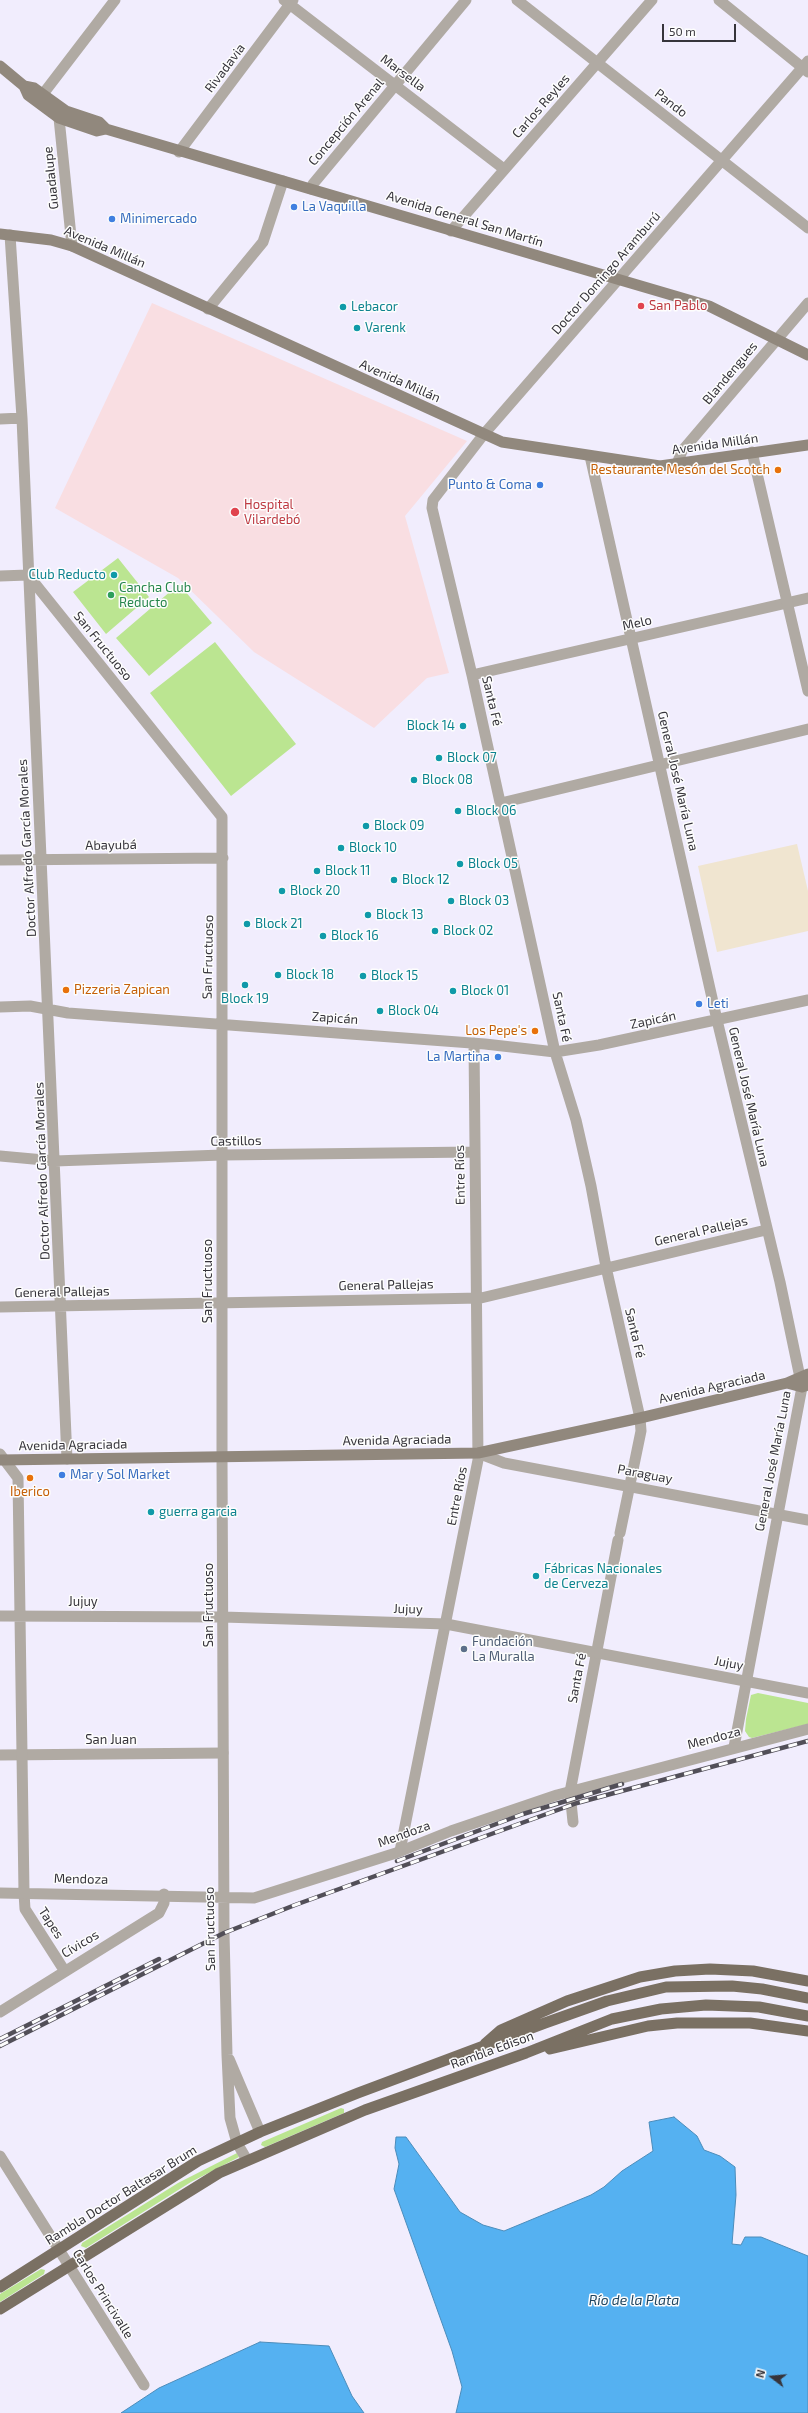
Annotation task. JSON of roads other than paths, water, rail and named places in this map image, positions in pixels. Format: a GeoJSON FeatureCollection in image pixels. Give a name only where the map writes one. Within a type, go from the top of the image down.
{"type":"FeatureCollection","features":[{"type":"Feature","properties":{"kind":"main road","name":"Avenida General San Martín"},"geometry":{"type":"LineString","coordinates":[[0,66],[24,86],[28,96],[97,131],[106,129],[179,152],[312,189],[709,306],[808,355]]}},
{"type":"Feature","properties":{"kind":"main road","name":"Avenida General San Martín"},"geometry":{"type":"LineString","coordinates":[[24,86],[34,88],[43,94],[62,114]]}},
{"type":"Feature","properties":{"kind":"main road","name":"Avenida Millán"},"geometry":{"type":"LineString","coordinates":[[5,235],[51,240],[72,246],[484,434],[523,446],[651,466],[677,464],[808,445]]}},
{"type":"Feature","properties":{"kind":"main road","name":"Avenida Agraciada"},"geometry":{"type":"LineString","coordinates":[[2,1458],[67,1459],[478,1452],[640,1418],[804,1380]]}},
{"type":"Feature","properties":{"kind":"main road"},"geometry":{"type":"LineString","coordinates":[[480,2049],[501,2030],[567,2001],[640,1977],[675,1971],[710,1969],[753,1971],[808,1980]]}},
{"type":"Feature","properties":{"kind":"main road","name":"Rambla Edison"},"geometry":{"type":"LineString","coordinates":[[260,2132],[358,2093],[607,2001],[666,1987],[732,1986],[762,1989],[808,1998]]}},
{"type":"Feature","properties":{"kind":"main road","name":"Rambla Edison"},"geometry":{"type":"LineString","coordinates":[[69,2265],[198,2184],[247,2160],[365,2110],[526,2054],[612,2019],[661,2008],[727,2005],[759,2007],[808,2016]]}},
{"type":"Feature","properties":{"kind":"main road"},"geometry":{"type":"LineString","coordinates":[[526,2054],[582,2043],[648,2026],[677,2023],[750,2023],[808,2031]]}},
{"type":"Feature","properties":{"kind":"main road","name":"Rambla Doctor Baltasar Brum"},"geometry":{"type":"LineString","coordinates":[[0,2288],[60,2251],[198,2161],[260,2132]]}},
{"type":"Feature","properties":{"kind":"main road"},"geometry":{"type":"LineString","coordinates":[[0,2309],[69,2265]]}},
{"type":"Feature","properties":{"kind":"street"},"geometry":{"type":"LineString","coordinates":[[43,94],[115,0]]}},
{"type":"Feature","properties":{"kind":"street","name":"Concepción Arenal"},"geometry":{"type":"LineString","coordinates":[[312,189],[313,184],[466,0]]}},
{"type":"Feature","properties":{"kind":"street","name":"Pando"},"geometry":{"type":"LineString","coordinates":[[517,0],[808,228]]}},
{"type":"Feature","properties":{"kind":"street","name":"Carlos Reyles"},"geometry":{"type":"LineString","coordinates":[[451,231],[652,0]]}},
{"type":"Feature","properties":{"kind":"street"},"geometry":{"type":"LineString","coordinates":[[718,0],[806,67]]}},
{"type":"Feature","properties":{"kind":"street","name":"Marsella"},"geometry":{"type":"LineString","coordinates":[[289,1],[504,169]]}},
{"type":"Feature","properties":{"kind":"street","name":"Rivadavia"},"geometry":{"type":"LineString","coordinates":[[179,152],[289,1]]}},
{"type":"Feature","properties":{"kind":"street","name":"Doctor Domingo Aramburú"},"geometry":{"type":"LineString","coordinates":[[432,508],[433,500],[484,434],[722,160],[806,67]]}},
{"type":"Feature","properties":{"kind":"street","name":"Guadalupe"},"geometry":{"type":"LineString","coordinates":[[62,114],[72,246]]}},
{"type":"Feature","properties":{"kind":"street"},"geometry":{"type":"LineString","coordinates":[[208,309],[263,242],[283,181]]}},
{"type":"Feature","properties":{"kind":"street","name":"Doctor Alfredo García Morales"},"geometry":{"type":"LineString","coordinates":[[5,235],[22,418],[56,1161],[67,1459]]}},
{"type":"Feature","properties":{"kind":"street","name":"Blandengues"},"geometry":{"type":"LineString","coordinates":[[677,464],[682,451],[808,303]]}},
{"type":"Feature","properties":{"kind":"street"},"geometry":{"type":"LineString","coordinates":[[0,419],[22,418]]}},
{"type":"Feature","properties":{"kind":"street"},"geometry":{"type":"LineString","coordinates":[[752,452],[808,691]]}},
{"type":"Feature","properties":{"kind":"street","name":"General José María Luna"},"geometry":{"type":"LineString","coordinates":[[590,456],[717,1020],[766,1230],[804,1380],[734,1747]]}},
{"type":"Feature","properties":{"kind":"street","name":"Santa Fé"},"geometry":{"type":"LineString","coordinates":[[432,508],[501,803],[555,1052],[576,1120],[592,1186],[606,1267],[640,1418],[641,1431],[596,1652],[570,1792],[573,1822]]}},
{"type":"Feature","properties":{"kind":"street"},"geometry":{"type":"LineString","coordinates":[[0,576],[28,575]]}},
{"type":"Feature","properties":{"kind":"street","name":"San Fructuoso"},"geometry":{"type":"LineString","coordinates":[[28,575],[222,817],[224,1896],[227,2055],[230,2118],[237,2143],[247,2160]]}},
{"type":"Feature","properties":{"kind":"street","name":"Melo"},"geometry":{"type":"LineString","coordinates":[[472,675],[808,598]]}},
{"type":"Feature","properties":{"kind":"street"},"geometry":{"type":"LineString","coordinates":[[501,803],[808,729]]}},
{"type":"Feature","properties":{"kind":"street","name":"Abayubá"},"geometry":{"type":"LineString","coordinates":[[0,860],[223,858]]}},
{"type":"Feature","properties":{"kind":"street","name":"Zapicán"},"geometry":{"type":"LineString","coordinates":[[0,1007],[30,1006],[49,1011],[474,1043],[555,1052],[599,1045],[808,1000]]}},
{"type":"Feature","properties":{"kind":"street","name":"Entre Ríos"},"geometry":{"type":"LineString","coordinates":[[400,1852],[446,1624],[478,1452],[473,1152],[474,1043]]}},
{"type":"Feature","properties":{"kind":"street","name":"Castillos"},"geometry":{"type":"LineString","coordinates":[[0,1156],[56,1161],[222,1155],[473,1152]]}},
{"type":"Feature","properties":{"kind":"street","name":"General Pallejas"},"geometry":{"type":"LineString","coordinates":[[0,1307],[476,1298],[766,1230]]}},
{"type":"Feature","properties":{"kind":"street","name":"Paraguay"},"geometry":{"type":"LineString","coordinates":[[478,1452],[504,1463],[629,1485],[808,1520]]}},
{"type":"Feature","properties":{"kind":"street","name":"Tapes"},"geometry":{"type":"LineString","coordinates":[[2,1458],[18,1478],[25,1909],[64,1970]]}},
{"type":"Feature","properties":{"kind":"street","name":"Jujuy"},"geometry":{"type":"LineString","coordinates":[[0,1616],[223,1617],[446,1624],[808,1693]]}},
{"type":"Feature","properties":{"kind":"street","name":"Mendoza"},"geometry":{"type":"LineString","coordinates":[[0,1893],[164,1894],[248,1898],[268,1895],[400,1852],[451,1831],[570,1792],[734,1747],[808,1729]]}},
{"type":"Feature","properties":{"kind":"street","name":"San Juan"},"geometry":{"type":"LineString","coordinates":[[0,1755],[223,1753]]}},
{"type":"Feature","properties":{"kind":"street","name":"Cívicos"},"geometry":{"type":"LineString","coordinates":[[0,2012],[64,1970],[159,1913],[164,1903],[164,1894]]}},
{"type":"Feature","properties":{"kind":"street","name":"San Fructuoso"},"geometry":{"type":"LineString","coordinates":[[227,2055],[260,2132]]}},
{"type":"Feature","properties":{"kind":"street","name":"Carlos Princivalle"},"geometry":{"type":"LineString","coordinates":[[0,2156],[144,2385]]}},
{"type":"Feature","properties":{"kind":"water","name":"Río de la Plata"},"geometry":{"type":"Polygon","coordinates":[[[674,2117],[697,2136],[704,2150],[720,2156],[735,2167],[736,2195],[732,2244],[741,2245],[745,2237],[761,2237],[808,2256],[808,2413],[456,2413],[462,2387],[452,2351],[394,2189],[399,2164],[395,2148],[396,2137],[406,2137],[460,2212],[483,2225],[504,2231],[591,2195],[604,2187],[622,2171],[653,2151],[649,2122],[674,2117]]]}},
{"type":"Feature","properties":{"kind":"water"},"geometry":{"type":"Polygon","coordinates":[[[260,2342],[329,2346],[352,2396],[364,2413],[121,2413],[159,2388],[260,2342]]]}},
{"type":"Feature","properties":{"kind":"railway"},"geometry":{"type":"LineString","coordinates":[[0,2046],[224,1933],[295,1905],[577,1803],[808,1741]]}},
{"type":"Feature","properties":{"kind":"railway"},"geometry":{"type":"LineString","coordinates":[[397,1861],[523,1814],[622,1784]]}},
{"type":"Feature","properties":{"kind":"railway"},"geometry":{"type":"LineString","coordinates":[[0,2039],[159,1959]]}},
{"type":"Feature","properties":{"kind":"place","name":"La Vaquilla"},"geometry":{"type":"Point","coordinates":[294,207]}},
{"type":"Feature","properties":{"kind":"place","name":"Minimercado"},"geometry":{"type":"Point","coordinates":[112,219]}},
{"type":"Feature","properties":{"kind":"place","name":"San Pablo"},"geometry":{"type":"Point","coordinates":[641,306]}},
{"type":"Feature","properties":{"kind":"place","name":"Lebacor"},"geometry":{"type":"Point","coordinates":[343,307]}},
{"type":"Feature","properties":{"kind":"place","name":"Varenk"},"geometry":{"type":"Point","coordinates":[357,328]}},
{"type":"Feature","properties":{"kind":"place","name":"Restaurante Mesón del Scotch"},"geometry":{"type":"Point","coordinates":[778,470]}},
{"type":"Feature","properties":{"kind":"place","name":"Punto & Coma"},"geometry":{"type":"Point","coordinates":[540,485]}},
{"type":"Feature","properties":{"kind":"place","name":"Hospital Vilardebó"},"geometry":{"type":"Point","coordinates":[235,512]}},
{"type":"Feature","properties":{"kind":"place","name":"Club Reducto"},"geometry":{"type":"Point","coordinates":[114,575]}},
{"type":"Feature","properties":{"kind":"place","name":"Cancha Club Reducto"},"geometry":{"type":"Point","coordinates":[111,595]}},
{"type":"Feature","properties":{"kind":"place","name":"Block 14"},"geometry":{"type":"Point","coordinates":[463,726]}},
{"type":"Feature","properties":{"kind":"place","name":"Block 07"},"geometry":{"type":"Point","coordinates":[439,758]}},
{"type":"Feature","properties":{"kind":"place","name":"Block 08"},"geometry":{"type":"Point","coordinates":[414,780]}},
{"type":"Feature","properties":{"kind":"place","name":"Block 06"},"geometry":{"type":"Point","coordinates":[458,811]}},
{"type":"Feature","properties":{"kind":"place","name":"Block 09"},"geometry":{"type":"Point","coordinates":[366,826]}},
{"type":"Feature","properties":{"kind":"place","name":"Block 10"},"geometry":{"type":"Point","coordinates":[341,848]}},
{"type":"Feature","properties":{"kind":"place","name":"Block 05"},"geometry":{"type":"Point","coordinates":[460,864]}},
{"type":"Feature","properties":{"kind":"place","name":"Block 11"},"geometry":{"type":"Point","coordinates":[317,871]}},
{"type":"Feature","properties":{"kind":"place","name":"Block 12"},"geometry":{"type":"Point","coordinates":[394,880]}},
{"type":"Feature","properties":{"kind":"place","name":"Block 20"},"geometry":{"type":"Point","coordinates":[282,891]}},
{"type":"Feature","properties":{"kind":"place","name":"Block 03"},"geometry":{"type":"Point","coordinates":[451,901]}},
{"type":"Feature","properties":{"kind":"place","name":"Block 13"},"geometry":{"type":"Point","coordinates":[368,915]}},
{"type":"Feature","properties":{"kind":"place","name":"Block 21"},"geometry":{"type":"Point","coordinates":[247,924]}},
{"type":"Feature","properties":{"kind":"place","name":"Block 02"},"geometry":{"type":"Point","coordinates":[435,931]}},
{"type":"Feature","properties":{"kind":"place","name":"Block 16"},"geometry":{"type":"Point","coordinates":[323,936]}},
{"type":"Feature","properties":{"kind":"place","name":"Block 18"},"geometry":{"type":"Point","coordinates":[278,975]}},
{"type":"Feature","properties":{"kind":"place","name":"Block 15"},"geometry":{"type":"Point","coordinates":[363,976]}},
{"type":"Feature","properties":{"kind":"place","name":"Block 19"},"geometry":{"type":"Point","coordinates":[245,985]}},
{"type":"Feature","properties":{"kind":"place","name":"Pizzeria Zapican"},"geometry":{"type":"Point","coordinates":[66,990]}},
{"type":"Feature","properties":{"kind":"place","name":"Block 01"},"geometry":{"type":"Point","coordinates":[453,991]}},
{"type":"Feature","properties":{"kind":"place","name":"Leti"},"geometry":{"type":"Point","coordinates":[699,1004]}},
{"type":"Feature","properties":{"kind":"place","name":"Block 04"},"geometry":{"type":"Point","coordinates":[380,1011]}},
{"type":"Feature","properties":{"kind":"place","name":"Los Pepe's"},"geometry":{"type":"Point","coordinates":[535,1031]}},
{"type":"Feature","properties":{"kind":"place","name":"La Martina"},"geometry":{"type":"Point","coordinates":[498,1057]}},
{"type":"Feature","properties":{"kind":"place","name":"Mar y Sol Market"},"geometry":{"type":"Point","coordinates":[62,1475]}},
{"type":"Feature","properties":{"kind":"place","name":"Iberico"},"geometry":{"type":"Point","coordinates":[30,1478]}},
{"type":"Feature","properties":{"kind":"place","name":"guerra garcia"},"geometry":{"type":"Point","coordinates":[151,1512]}},
{"type":"Feature","properties":{"kind":"place","name":"Fábricas Nacionales de Cerveza"},"geometry":{"type":"Point","coordinates":[536,1576]}},
{"type":"Feature","properties":{"kind":"place","name":"Fundación La Muralla"},"geometry":{"type":"Point","coordinates":[464,1649]}}]}
